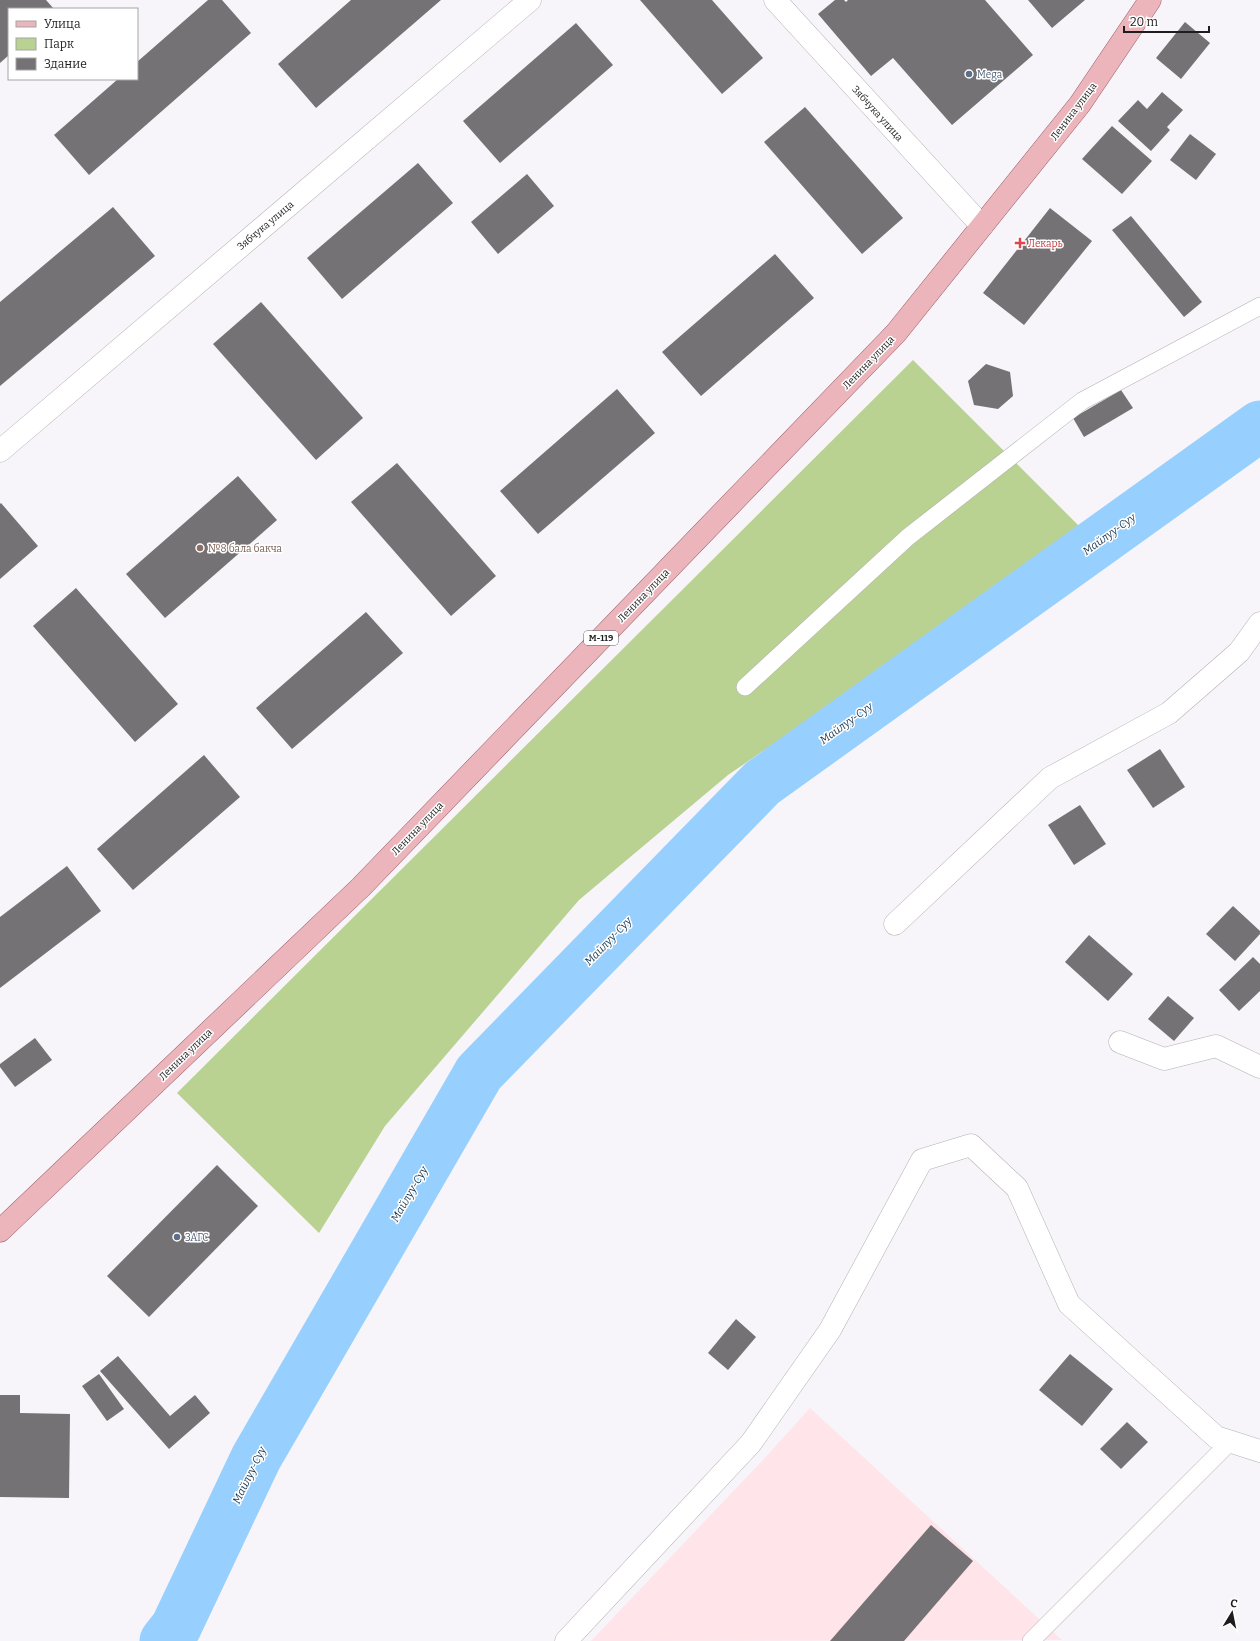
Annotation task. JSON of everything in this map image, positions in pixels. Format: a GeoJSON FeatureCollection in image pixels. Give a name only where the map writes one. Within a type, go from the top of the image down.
{"type":"FeatureCollection","features":[{"type":"Feature","properties":{"kind":"main road","name":"Ленина улица"},"geometry":{"type":"LineString","coordinates":[[0,1231],[361,887],[896,333],[1080,104],[1150,0]]}},
{"type":"Feature","properties":{"kind":"street","name":"Зябчука улица"},"geometry":{"type":"LineString","coordinates":[[0,451],[530,0]]}},
{"type":"Feature","properties":{"kind":"street","name":"Зябчука улица"},"geometry":{"type":"LineString","coordinates":[[775,0],[982,226]]}},
{"type":"Feature","properties":{"kind":"street"},"geometry":{"type":"LineString","coordinates":[[895,924],[1050,778],[1169,713],[1239,652],[1260,623]]}},
{"type":"Feature","properties":{"kind":"street"},"geometry":{"type":"LineString","coordinates":[[1120,1042],[1164,1059],[1216,1046],[1260,1067]]}},
{"type":"Feature","properties":{"kind":"street"},"geometry":{"type":"LineString","coordinates":[[566,1641],[751,1443],[830,1330],[922,1160],[972,1145],[1017,1188],[1069,1304],[1216,1438],[1260,1451]]}},
{"type":"Feature","properties":{"kind":"lane"},"geometry":{"type":"LineString","coordinates":[[745,687],[908,536],[1082,401],[1260,306]]}},
{"type":"Feature","properties":{"kind":"lane"},"geometry":{"type":"LineString","coordinates":[[1030,1641],[1230,1442]]}},
{"type":"Feature","properties":{"kind":"shaded area"},"geometry":{"type":"Polygon","coordinates":[[[810,1408],[1062,1640],[591,1641],[762,1461],[810,1408]]]}},
{"type":"Feature","properties":{"kind":"green space"},"geometry":{"type":"Polygon","coordinates":[[[913,360],[1084,531],[728,775],[579,900],[385,1126],[319,1233],[177,1093],[913,360]]]}},
{"type":"Feature","properties":{"kind":"building"},"geometry":{"type":"Polygon","coordinates":[[[0,0],[46,0],[53,8],[8,8],[8,56],[0,63],[0,0]]]}},
{"type":"Feature","properties":{"kind":"building"},"geometry":{"type":"Polygon","coordinates":[[[208,0],[222,0],[251,33],[89,175],[54,135],[117,80],[138,80],[138,61],[208,0]]]}},
{"type":"Feature","properties":{"kind":"building"},"geometry":{"type":"Polygon","coordinates":[[[351,0],[441,0],[316,108],[278,64],[351,0]]]}},
{"type":"Feature","properties":{"kind":"building"},"geometry":{"type":"Polygon","coordinates":[[[640,0],[712,0],[763,58],[722,94],[640,0]]]}},
{"type":"Feature","properties":{"kind":"building"},"geometry":{"type":"Polygon","coordinates":[[[835,0],[844,0],[846,2],[848,0],[985,0],[1033,55],[952,125],[893,58],[871,76],[818,14],[835,0]]]}},
{"type":"Feature","properties":{"kind":"building"},"geometry":{"type":"Polygon","coordinates":[[[1028,0],[1085,0],[1052,28],[1028,0]]]}},
{"type":"Feature","properties":{"kind":"building"},"geometry":{"type":"Polygon","coordinates":[[[1185,22],[1210,43],[1181,79],[1156,58],[1185,22]]]}},
{"type":"Feature","properties":{"kind":"building"},"geometry":{"type":"Polygon","coordinates":[[[576,23],[613,65],[500,163],[463,121],[576,23]]]}},
{"type":"Feature","properties":{"kind":"building"},"geometry":{"type":"Polygon","coordinates":[[[1162,92],[1183,110],[1167,127],[1170,130],[1151,151],[1118,121],[1138,100],[1147,109],[1162,92]]]}},
{"type":"Feature","properties":{"kind":"building"},"geometry":{"type":"Polygon","coordinates":[[[805,107],[903,218],[862,254],[764,142],[805,107]]]}},
{"type":"Feature","properties":{"kind":"building"},"geometry":{"type":"Polygon","coordinates":[[[1112,126],[1152,161],[1122,194],[1082,159],[1112,126]]]}},
{"type":"Feature","properties":{"kind":"building"},"geometry":{"type":"Polygon","coordinates":[[[1190,134],[1216,154],[1196,180],[1170,160],[1190,134]]]}},
{"type":"Feature","properties":{"kind":"building"},"geometry":{"type":"Polygon","coordinates":[[[418,163],[453,203],[342,299],[307,258],[418,163]]]}},
{"type":"Feature","properties":{"kind":"building"},"geometry":{"type":"Polygon","coordinates":[[[527,174],[554,206],[498,254],[471,222],[527,174]]]}},
{"type":"Feature","properties":{"kind":"building"},"geometry":{"type":"Polygon","coordinates":[[[113,207],[155,256],[0,386],[0,302],[113,207]]]}},
{"type":"Feature","properties":{"kind":"building"},"geometry":{"type":"Polygon","coordinates":[[[1050,208],[1092,241],[1024,325],[983,293],[1050,208]]]}},
{"type":"Feature","properties":{"kind":"building"},"geometry":{"type":"Polygon","coordinates":[[[1131,216],[1202,302],[1184,317],[1112,230],[1131,216]]]}},
{"type":"Feature","properties":{"kind":"building"},"geometry":{"type":"Polygon","coordinates":[[[775,254],[814,298],[701,396],[662,352],[775,254]]]}},
{"type":"Feature","properties":{"kind":"building"},"geometry":{"type":"Polygon","coordinates":[[[261,302],[363,418],[316,460],[213,344],[261,302]]]}},
{"type":"Feature","properties":{"kind":"building"},"geometry":{"type":"Polygon","coordinates":[[[986,364],[1010,372],[1013,396],[998,409],[974,405],[968,381],[986,364]]]}},
{"type":"Feature","properties":{"kind":"building"},"geometry":{"type":"Polygon","coordinates":[[[617,389],[655,433],[538,534],[500,491],[617,389]]]}},
{"type":"Feature","properties":{"kind":"building"},"geometry":{"type":"Polygon","coordinates":[[[1121,390],[1133,408],[1084,437],[1073,418],[1121,390]]]}},
{"type":"Feature","properties":{"kind":"building"},"geometry":{"type":"Polygon","coordinates":[[[397,463],[496,576],[451,616],[351,502],[397,463]]]}},
{"type":"Feature","properties":{"kind":"building"},"geometry":{"type":"Polygon","coordinates":[[[238,476],[277,520],[165,618],[126,574],[238,476]]]}},
{"type":"Feature","properties":{"kind":"building"},"geometry":{"type":"Polygon","coordinates":[[[1,503],[38,546],[0,579],[0,504],[1,503]]]}},
{"type":"Feature","properties":{"kind":"building"},"geometry":{"type":"Polygon","coordinates":[[[76,588],[178,704],[135,742],[33,626],[76,588]]]}},
{"type":"Feature","properties":{"kind":"building"},"geometry":{"type":"Polygon","coordinates":[[[366,612],[403,653],[292,749],[256,708],[366,612]]]}},
{"type":"Feature","properties":{"kind":"building"},"geometry":{"type":"Polygon","coordinates":[[[1160,749],[1185,787],[1153,808],[1127,770],[1160,749]]]}},
{"type":"Feature","properties":{"kind":"building"},"geometry":{"type":"Polygon","coordinates":[[[204,755],[240,797],[133,890],[97,849],[204,755]]]}},
{"type":"Feature","properties":{"kind":"building"},"geometry":{"type":"Polygon","coordinates":[[[1080,805],[1106,844],[1074,865],[1048,825],[1080,805]]]}},
{"type":"Feature","properties":{"kind":"building"},"geometry":{"type":"Polygon","coordinates":[[[67,866],[101,911],[0,988],[0,917],[67,866]]]}},
{"type":"Feature","properties":{"kind":"building"},"geometry":{"type":"Polygon","coordinates":[[[1233,906],[1260,931],[1260,934],[1235,961],[1206,934],[1233,906]]]}},
{"type":"Feature","properties":{"kind":"building"},"geometry":{"type":"Polygon","coordinates":[[[1089,935],[1133,974],[1108,1001],[1065,962],[1089,935]]]}},
{"type":"Feature","properties":{"kind":"building"},"geometry":{"type":"Polygon","coordinates":[[[1253,957],[1260,964],[1260,991],[1239,1011],[1219,990],[1253,957]]]}},
{"type":"Feature","properties":{"kind":"building"},"geometry":{"type":"Polygon","coordinates":[[[1168,996],[1194,1018],[1174,1041],[1148,1019],[1168,996]]]}},
{"type":"Feature","properties":{"kind":"building"},"geometry":{"type":"Polygon","coordinates":[[[35,1038],[52,1060],[15,1087],[0,1067],[0,1064],[35,1038]]]}},
{"type":"Feature","properties":{"kind":"building"},"geometry":{"type":"Polygon","coordinates":[[[217,1165],[258,1206],[149,1317],[107,1276],[217,1165]]]}},
{"type":"Feature","properties":{"kind":"building"},"geometry":{"type":"Polygon","coordinates":[[[736,1319],[756,1337],[728,1370],[708,1353],[736,1319]]]}},
{"type":"Feature","properties":{"kind":"building"},"geometry":{"type":"Polygon","coordinates":[[[1070,1354],[1113,1389],[1082,1426],[1039,1390],[1070,1354]]]}},
{"type":"Feature","properties":{"kind":"building"},"geometry":{"type":"Polygon","coordinates":[[[118,1356],[170,1416],[195,1395],[210,1413],[169,1449],[100,1371],[118,1356]]]}},
{"type":"Feature","properties":{"kind":"building"},"geometry":{"type":"Polygon","coordinates":[[[99,1374],[124,1409],[107,1421],[82,1386],[99,1374]]]}},
{"type":"Feature","properties":{"kind":"building"},"geometry":{"type":"Polygon","coordinates":[[[0,1395],[20,1395],[20,1413],[70,1414],[69,1498],[0,1497],[0,1395]]]}},
{"type":"Feature","properties":{"kind":"building"},"geometry":{"type":"Polygon","coordinates":[[[1127,1422],[1148,1442],[1121,1469],[1100,1449],[1127,1422]]]}},
{"type":"Feature","properties":{"kind":"building"},"geometry":{"type":"Polygon","coordinates":[[[931,1525],[973,1561],[904,1641],[830,1641],[931,1525]]]}},
{"type":"Feature","properties":{"kind":"waterway","name":"Майлуу-Суу"},"geometry":{"type":"LineString","coordinates":[[165,1641],[176,1627],[256,1458],[479,1073],[762,783],[1260,426]]}},
{"type":"Feature","properties":{"kind":"place","name":"Mega"},"geometry":{"type":"Point","coordinates":[969,74]}},
{"type":"Feature","properties":{"kind":"place","name":"Лекарь"},"geometry":{"type":"Point","coordinates":[1020,243]}},
{"type":"Feature","properties":{"kind":"place","name":"№8 бала бакча"},"geometry":{"type":"Point","coordinates":[200,548]}},
{"type":"Feature","properties":{"kind":"place","name":"ЗАГС"},"geometry":{"type":"Point","coordinates":[177,1237]}}]}
